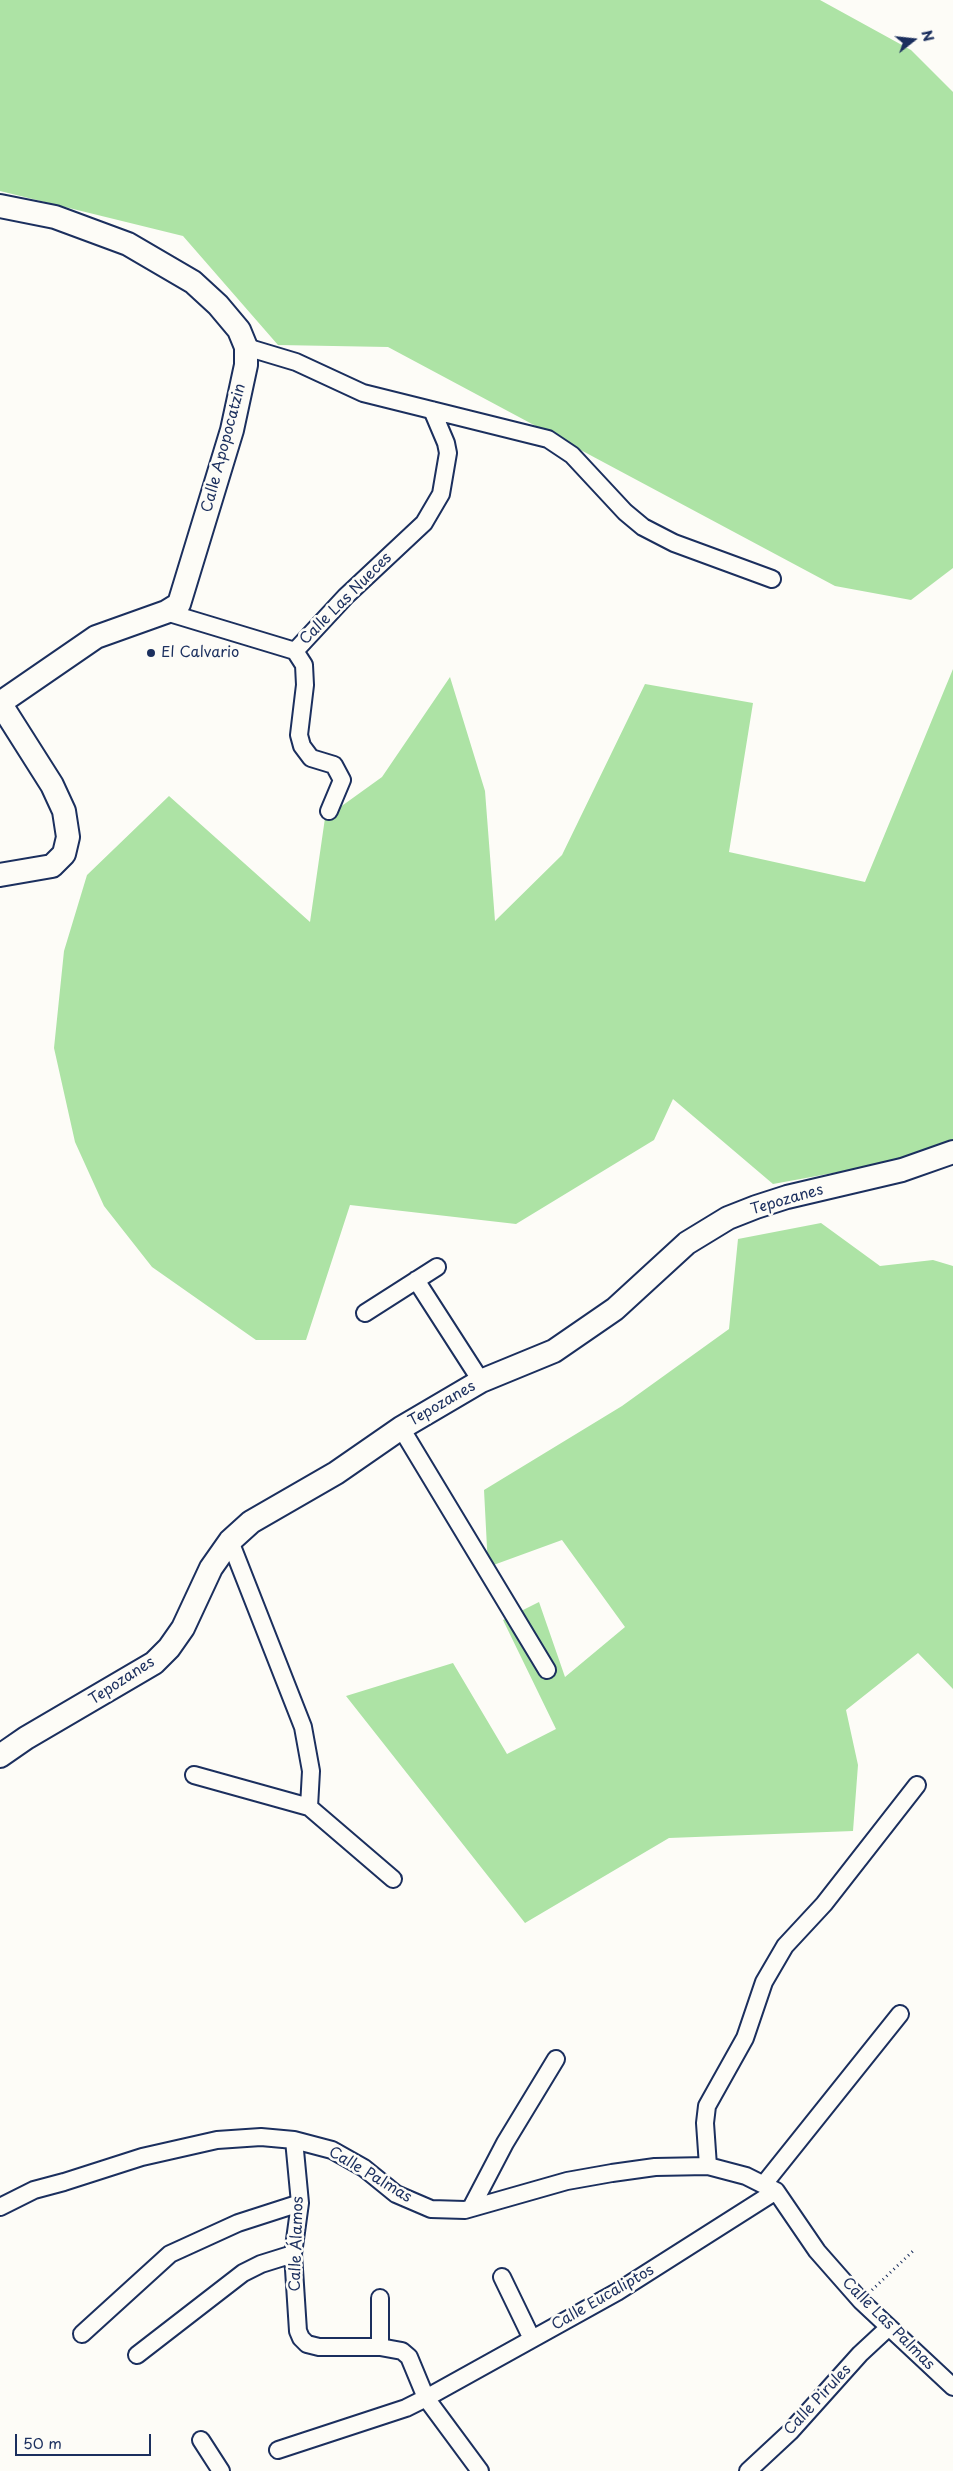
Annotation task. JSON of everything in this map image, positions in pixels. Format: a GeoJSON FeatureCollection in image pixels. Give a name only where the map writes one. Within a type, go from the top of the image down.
{"type":"FeatureCollection","features":[{"type":"Feature","properties":{"kind":"street"},"geometry":{"type":"LineString","coordinates":[[0,206],[55,217],[128,244],[185,277],[218,305],[239,330],[246,347],[296,362],[363,393],[548,438],[572,455],[625,512],[643,527],[674,543],[772,580]]}},
{"type":"Feature","properties":{"kind":"street","name":"Calle Apopocatzin"},"geometry":{"type":"LineString","coordinates":[[0,703],[96,637],[166,612],[179,604],[232,430],[246,365],[246,347]]}},
{"type":"Feature","properties":{"kind":"street","name":"Calle Las Nueces"},"geometry":{"type":"LineString","coordinates":[[330,811],[342,780],[339,771],[334,766],[311,758],[302,746],[299,735],[305,685],[304,665],[295,651],[346,596],[424,523],[441,494],[448,453],[446,443],[432,410]]}},
{"type":"Feature","properties":{"kind":"street"},"geometry":{"type":"LineString","coordinates":[[166,612],[295,651]]}},
{"type":"Feature","properties":{"kind":"street"},"geometry":{"type":"LineString","coordinates":[[0,703],[52,785],[64,811],[68,837],[64,854],[52,866],[0,875]]}},
{"type":"Feature","properties":{"kind":"street","name":"Tepozanes"},"geometry":{"type":"LineString","coordinates":[[0,1756],[26,1738],[154,1662],[169,1648],[183,1628],[211,1568],[230,1541],[252,1522],[336,1473],[401,1428],[481,1381],[562,1346],[615,1309],[686,1243],[728,1218],[788,1197],[902,1170],[953,1152]]}},
{"type":"Feature","properties":{"kind":"street"},"geometry":{"type":"LineString","coordinates":[[365,1313],[437,1267]]}},
{"type":"Feature","properties":{"kind":"street"},"geometry":{"type":"LineString","coordinates":[[416,1280],[481,1381]]}},
{"type":"Feature","properties":{"kind":"street"},"geometry":{"type":"LineString","coordinates":[[401,1428],[547,1670]]}},
{"type":"Feature","properties":{"kind":"street"},"geometry":{"type":"LineString","coordinates":[[230,1541],[303,1727],[311,1771],[309,1807]]}},
{"type":"Feature","properties":{"kind":"street"},"geometry":{"type":"LineString","coordinates":[[194,1775],[309,1807],[393,1879]]}},
{"type":"Feature","properties":{"kind":"street"},"geometry":{"type":"LineString","coordinates":[[708,2166],[705,2123],[707,2106],[745,2038],[764,1982],[785,1946],[824,1904],[917,1785]]}},
{"type":"Feature","properties":{"kind":"street","name":"Calle Eucaliptos"},"geometry":{"type":"LineString","coordinates":[[278,2450],[406,2408],[426,2398],[617,2292],[770,2187],[900,2014]]}},
{"type":"Feature","properties":{"kind":"street"},"geometry":{"type":"LineString","coordinates":[[471,2208],[505,2143],[556,2059]]}},
{"type":"Feature","properties":{"kind":"street","name":"Calle Palmas"},"geometry":{"type":"LineString","coordinates":[[0,2207],[34,2190],[142,2156],[217,2140],[261,2137],[294,2140],[332,2150],[364,2168],[396,2194],[431,2209],[465,2210],[568,2181],[612,2172],[655,2167],[708,2166],[746,2176],[770,2187]]}},
{"type":"Feature","properties":{"kind":"street","name":"Calle Álamos"},"geometry":{"type":"LineString","coordinates":[[294,2140],[300,2203],[294,2254],[298,2331],[301,2338],[308,2344],[319,2347],[380,2347],[395,2349],[409,2357],[426,2398],[480,2471]]}},
{"type":"Feature","properties":{"kind":"street","name":"Calle Las Palmas"},"geometry":{"type":"LineString","coordinates":[[770,2187],[817,2251],[860,2301],[953,2387]]}},
{"type":"Feature","properties":{"kind":"street"},"geometry":{"type":"LineString","coordinates":[[82,2334],[170,2254],[238,2223],[300,2203]]}},
{"type":"Feature","properties":{"kind":"street"},"geometry":{"type":"LineString","coordinates":[[138,2355],[243,2273],[262,2264],[294,2254]]}},
{"type":"Feature","properties":{"kind":"street"},"geometry":{"type":"LineString","coordinates":[[502,2277],[532,2339]]}},
{"type":"Feature","properties":{"kind":"street"},"geometry":{"type":"LineString","coordinates":[[380,2298],[380,2347]]}},
{"type":"Feature","properties":{"kind":"street","name":"Calle Pirules"},"geometry":{"type":"LineString","coordinates":[[748,2471],[790,2432],[860,2354],[888,2328]]}},
{"type":"Feature","properties":{"kind":"street"},"geometry":{"type":"LineString","coordinates":[[201,2440],[221,2471]]}},
{"type":"Feature","properties":{"kind":"path"},"geometry":{"type":"LineString","coordinates":[[860,2301],[913,2251]]}},
{"type":"Feature","properties":{"kind":"green space"},"geometry":{"type":"Polygon","coordinates":[[[0,0],[820,0],[911,50],[953,92],[953,568],[911,600],[835,586],[388,347],[278,345],[183,236],[0,191],[0,0]]]}},
{"type":"Feature","properties":{"kind":"green space"},"geometry":{"type":"Polygon","coordinates":[[[953,669],[953,1145],[937,1154],[773,1184],[673,1099],[654,1140],[516,1224],[350,1205],[306,1340],[256,1340],[152,1267],[104,1206],[75,1142],[54,1048],[64,951],[87,875],[169,796],[310,922],[325,818],[382,777],[450,677],[485,791],[495,921],[562,855],[645,684],[753,703],[729,852],[865,882],[953,669]]]}},
{"type":"Feature","properties":{"kind":"green space"},"geometry":{"type":"Polygon","coordinates":[[[821,1223],[880,1266],[933,1260],[953,1266],[953,1689],[918,1653],[846,1710],[858,1765],[853,1831],[669,1838],[525,1923],[346,1696],[453,1663],[507,1754],[556,1729],[503,1620],[539,1602],[565,1677],[625,1627],[562,1540],[488,1567],[484,1490],[622,1406],[729,1329],[738,1239],[821,1223]]]}},
{"type":"Feature","properties":{"kind":"place","name":"El Calvario"},"geometry":{"type":"Point","coordinates":[151,653]}}]}
